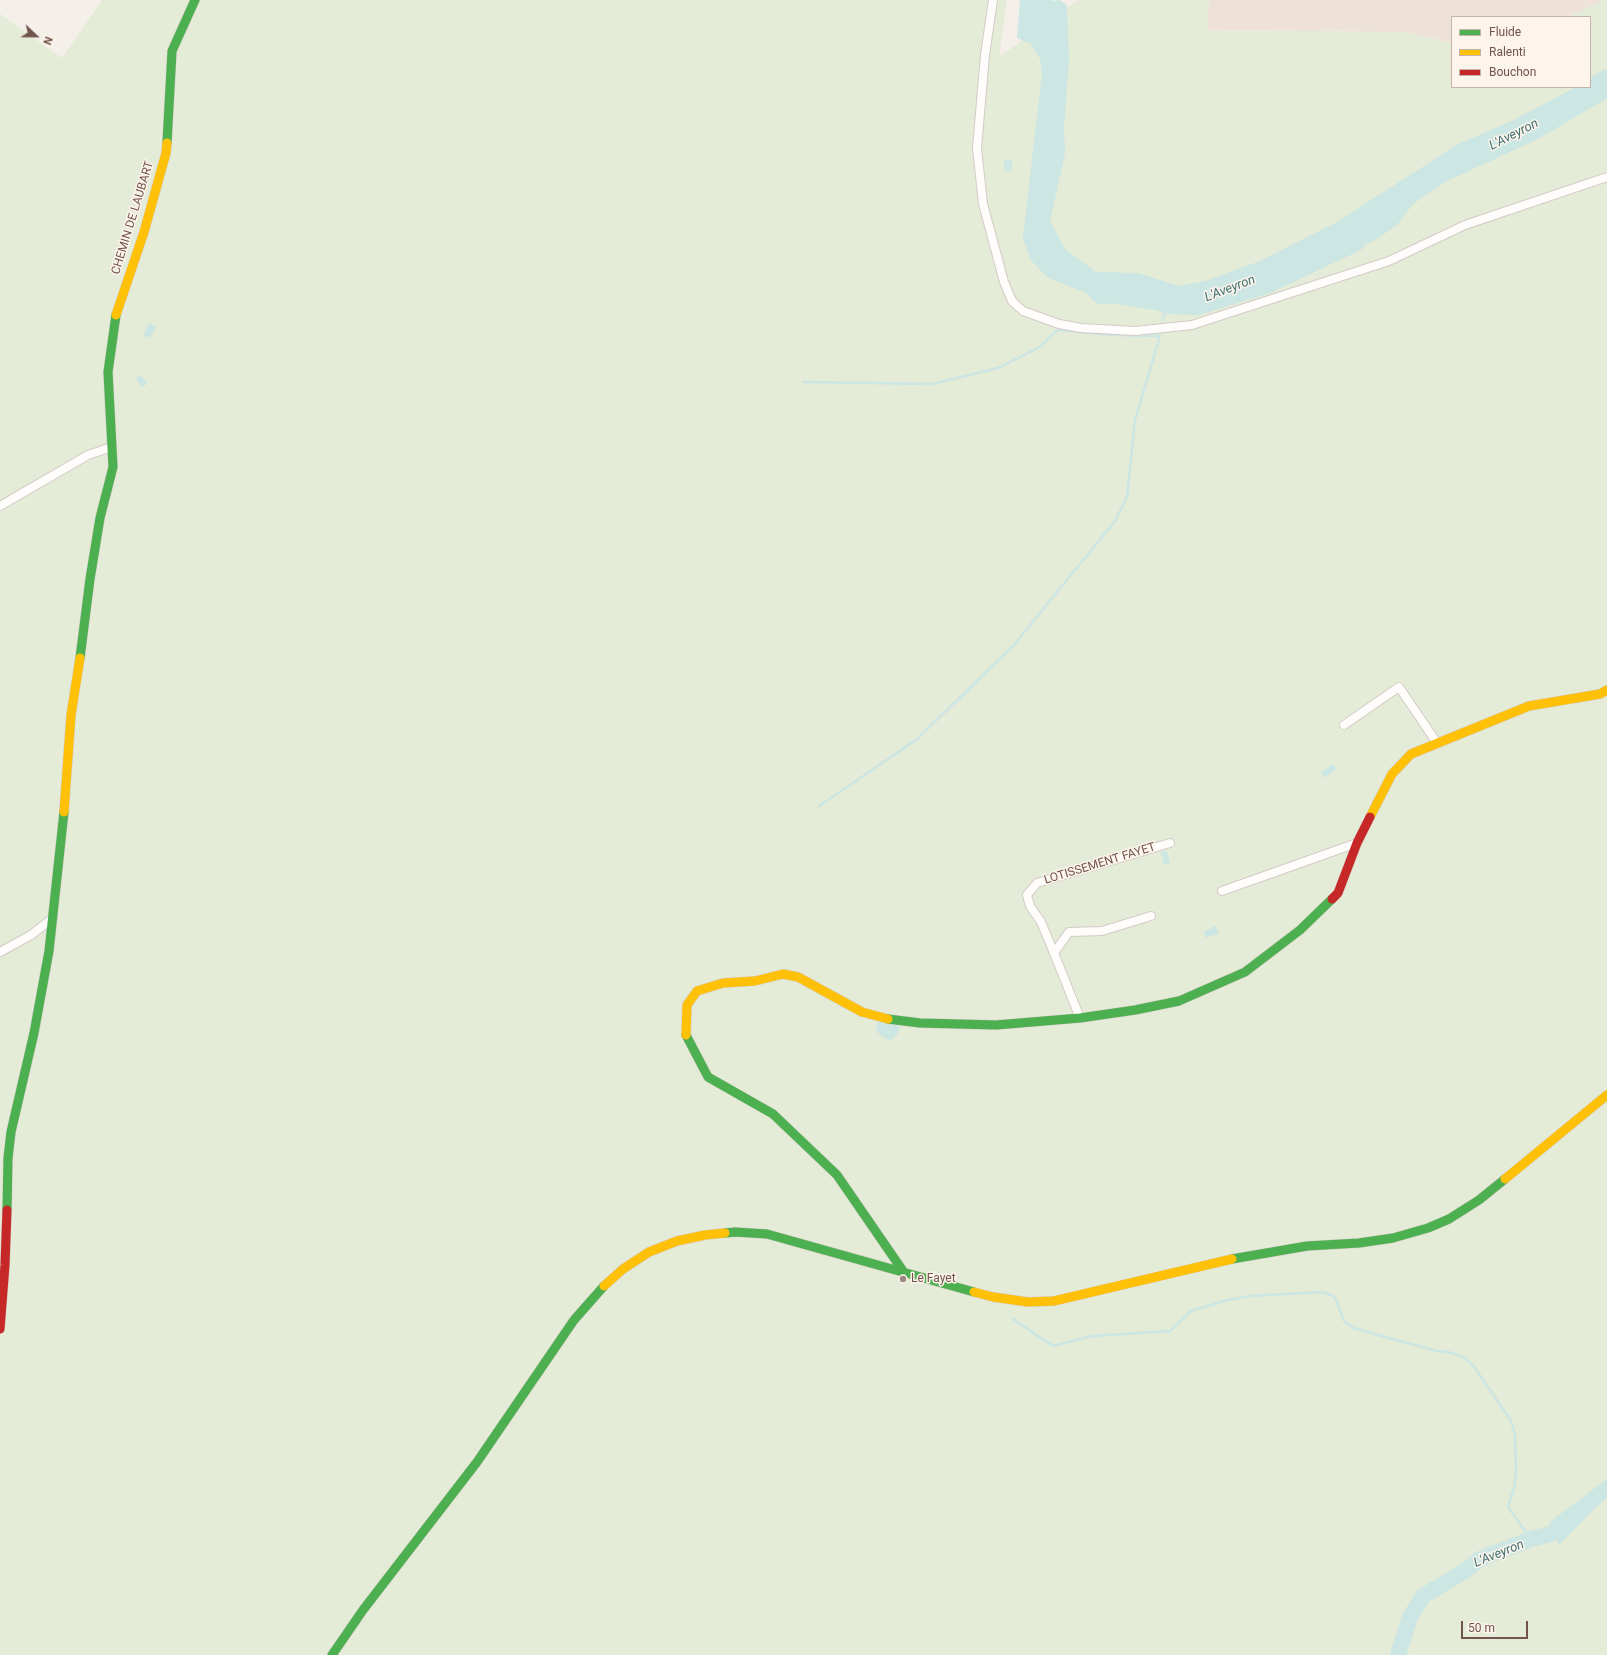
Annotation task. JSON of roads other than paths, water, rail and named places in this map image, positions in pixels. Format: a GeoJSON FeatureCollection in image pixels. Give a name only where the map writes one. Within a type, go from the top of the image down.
{"type":"FeatureCollection","features":[{"type":"Feature","properties":{"kind":"street","name":"CHEMIN DE LAUBART"},"geometry":{"type":"LineString","coordinates":[[0,1329],[5,1265],[8,1158],[11,1132],[34,1033],[46,966],[53,918],[65,806],[71,715],[83,642],[98,526],[113,467],[108,372],[116,312],[144,232],[166,153],[172,52],[195,0]]}},
{"type":"Feature","properties":{"kind":"street"},"geometry":{"type":"LineString","coordinates":[[994,0],[985,55],[977,148],[983,204],[1004,282],[1012,301],[1023,311],[1059,324],[1081,328],[1135,331],[1192,324],[1389,261],[1466,225],[1607,177]]}},
{"type":"Feature","properties":{"kind":"street"},"geometry":{"type":"LineString","coordinates":[[0,506],[88,455],[112,447]]}},
{"type":"Feature","properties":{"kind":"street"},"geometry":{"type":"LineString","coordinates":[[1344,725],[1399,686],[1437,744]]}},
{"type":"Feature","properties":{"kind":"street"},"geometry":{"type":"LineString","coordinates":[[903,1271],[837,1175],[773,1114],[708,1077],[686,1036],[687,1006],[697,991],[723,983],[755,981],[784,974],[798,977],[862,1012],[881,1018],[920,1023],[996,1025],[1080,1018],[1135,1010],[1179,1001],[1245,972],[1300,930],[1338,893],[1357,843],[1392,774],[1411,754],[1529,706],[1600,694],[1607,690]]}},
{"type":"Feature","properties":{"kind":"street","name":"LOTISSEMENT FAYET"},"geometry":{"type":"LineString","coordinates":[[1080,1018],[1041,922],[1030,906],[1027,895],[1038,884],[1170,843]]}},
{"type":"Feature","properties":{"kind":"street"},"geometry":{"type":"LineString","coordinates":[[1222,891],[1357,843]]}},
{"type":"Feature","properties":{"kind":"street"},"geometry":{"type":"LineString","coordinates":[[1054,953],[1069,932],[1102,930],[1150,916]]}},
{"type":"Feature","properties":{"kind":"street"},"geometry":{"type":"LineString","coordinates":[[0,952],[31,936],[53,918]]}},
{"type":"Feature","properties":{"kind":"street"},"geometry":{"type":"LineString","coordinates":[[332,1655],[363,1610],[477,1462],[574,1320],[596,1294],[623,1269],[649,1252],[677,1241],[705,1235],[735,1232],[767,1234],[903,1271],[993,1298],[1028,1302],[1054,1301],[1237,1258],[1307,1246],[1393,1238],[1428,1228],[1449,1219],[1479,1200],[1607,1094]]}},
{"type":"Feature","properties":{"kind":"water"},"geometry":{"type":"Polygon","coordinates":[[[1020,0],[1059,0],[1067,5],[1069,60],[1064,127],[1065,154],[1050,221],[1065,249],[1096,272],[1138,273],[1179,286],[1205,281],[1260,261],[1337,222],[1458,144],[1512,121],[1574,88],[1591,88],[1591,77],[1607,68],[1607,98],[1538,139],[1445,182],[1413,204],[1397,225],[1374,241],[1367,243],[1361,250],[1270,293],[1199,315],[1168,314],[1155,310],[1112,303],[1102,305],[1093,301],[1087,293],[1048,278],[1030,259],[1023,238],[1042,72],[1040,59],[1031,44],[1017,38],[1020,0]]]}},
{"type":"Feature","properties":{"kind":"water"},"geometry":{"type":"Polygon","coordinates":[[[1008,159],[1011,161],[1012,169],[1008,172],[1004,169],[1004,162],[1008,159]]]}},
{"type":"Feature","properties":{"kind":"water"},"geometry":{"type":"Polygon","coordinates":[[[149,323],[156,327],[150,338],[143,335],[149,323]]]}},
{"type":"Feature","properties":{"kind":"water"},"geometry":{"type":"Polygon","coordinates":[[[141,375],[147,384],[142,387],[136,379],[141,375]]]}},
{"type":"Feature","properties":{"kind":"water"},"geometry":{"type":"Polygon","coordinates":[[[1332,764],[1336,769],[1325,778],[1321,772],[1332,764]]]}},
{"type":"Feature","properties":{"kind":"water"},"geometry":{"type":"Polygon","coordinates":[[[1167,851],[1170,864],[1164,865],[1161,852],[1167,851]]]}},
{"type":"Feature","properties":{"kind":"water"},"geometry":{"type":"Polygon","coordinates":[[[1216,926],[1219,933],[1206,938],[1204,931],[1216,926]]]}},
{"type":"Feature","properties":{"kind":"water"},"geometry":{"type":"Polygon","coordinates":[[[878,1021],[900,1025],[898,1033],[891,1040],[880,1035],[876,1030],[878,1021]]]}},
{"type":"Feature","properties":{"kind":"water"},"geometry":{"type":"Polygon","coordinates":[[[1607,1479],[1607,1498],[1596,1507],[1559,1545],[1550,1522],[1607,1479]]]}},
{"type":"Feature","properties":{"kind":"waterway"},"geometry":{"type":"LineString","coordinates":[[1163,320],[1165,310]]}},
{"type":"Feature","properties":{"kind":"waterway"},"geometry":{"type":"LineString","coordinates":[[803,382],[933,384],[998,368],[1038,348],[1058,330],[1113,335],[1160,336],[1135,420],[1127,497],[1115,521],[1013,646],[916,740],[819,806]]}},
{"type":"Feature","properties":{"kind":"waterway"},"geometry":{"type":"LineString","coordinates":[[1013,1319],[1053,1346],[1093,1336],[1170,1331],[1191,1311],[1228,1300],[1249,1296],[1324,1292],[1335,1297],[1344,1321],[1353,1328],[1437,1351],[1449,1352],[1465,1358],[1473,1365],[1511,1421],[1515,1434],[1516,1473],[1514,1488],[1508,1507],[1531,1539]]}},
{"type":"Feature","properties":{"kind":"waterway","name":"L'Aveyron"},"geometry":{"type":"LineString","coordinates":[[1398,1655],[1410,1617],[1423,1596],[1465,1571],[1480,1559],[1531,1539],[1551,1534],[1570,1518]]}},
{"type":"Feature","properties":{"kind":"place","name":"Le Fayet"},"geometry":{"type":"Point","coordinates":[903,1279]}}]}
